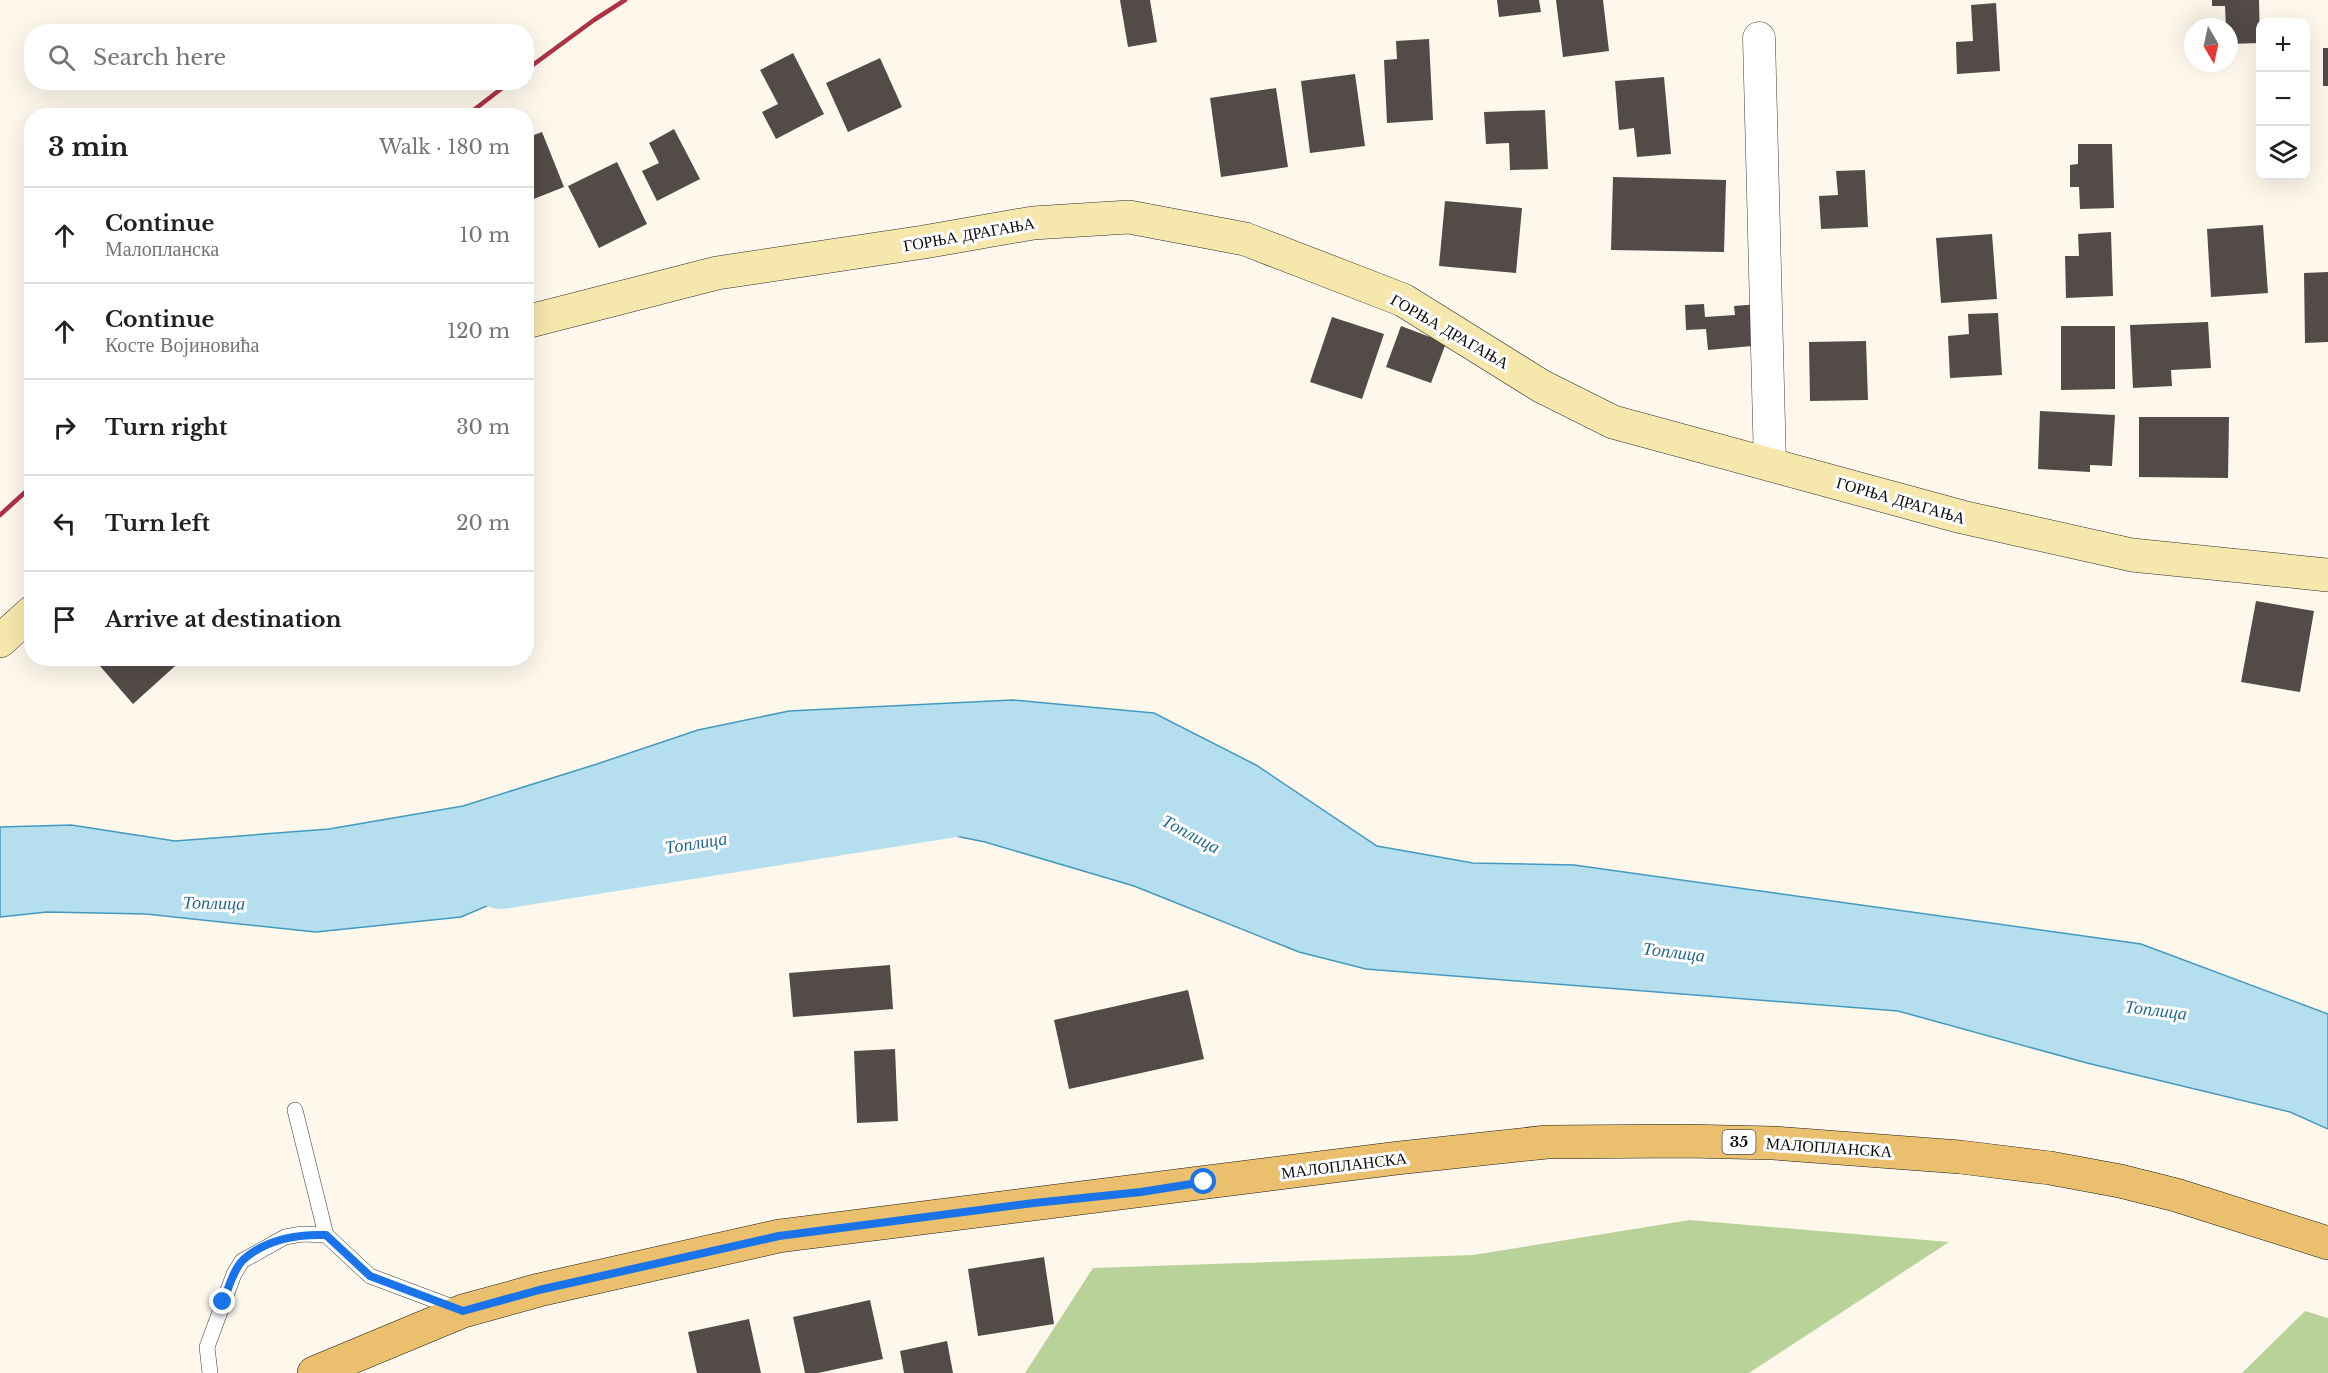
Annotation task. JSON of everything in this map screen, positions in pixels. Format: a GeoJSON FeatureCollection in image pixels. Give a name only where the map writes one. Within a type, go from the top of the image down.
{"type":"FeatureCollection","features":[{"type":"Feature","properties":{"kind":"main road","name":"МАЛОПЛАНСКА"},"geometry":{"type":"LineString","coordinates":[[463,1311],[539,1290],[779,1236],[1375,1161],[1547,1142],[1686,1141],[1855,1147],[2050,1168],[2120,1181],[2176,1195],[2328,1243]]}},
{"type":"Feature","properties":{"kind":"main road","name":"35"},"geometry":{"type":"LineString","coordinates":[[314,1373],[463,1311]]}},
{"type":"Feature","properties":{"kind":"street"},"geometry":{"type":"LineString","coordinates":[[1759,38],[1770,464]]}},
{"type":"Feature","properties":{"kind":"street","name":"ГОРЊА ДРАГАЊА"},"geometry":{"type":"LineString","coordinates":[[534,320],[717,273],[924,243],[1033,223],[1129,217],[1245,239],[1403,300],[1541,386],[1613,422],[1962,517],[2132,555],[2328,575]]}},
{"type":"Feature","properties":{"kind":"street"},"geometry":{"type":"LineString","coordinates":[[0,641],[24,619]]}},
{"type":"Feature","properties":{"kind":"lane"},"geometry":{"type":"LineString","coordinates":[[295,1110],[326,1235],[370,1276],[463,1311]]}},
{"type":"Feature","properties":{"kind":"lane"},"geometry":{"type":"LineString","coordinates":[[210,1373],[207,1347],[234,1274],[242,1261],[285,1237],[302,1234],[326,1235]]}},
{"type":"Feature","properties":{"kind":"green space"},"geometry":{"type":"Polygon","coordinates":[[[1690,1220],[1949,1242],[1749,1373],[1025,1373],[1093,1268],[1473,1255],[1690,1220]]]}},
{"type":"Feature","properties":{"kind":"green space"},"geometry":{"type":"Polygon","coordinates":[[[2305,1311],[2328,1318],[2328,1373],[2242,1373],[2305,1311]]]}},
{"type":"Feature","properties":{"kind":"water"},"geometry":{"type":"Polygon","coordinates":[[[1012,700],[1154,713],[1256,765],[1377,846],[1473,863],[1574,865],[2141,944],[2328,1014],[2328,1129],[2290,1112],[2087,1063],[1898,1011],[1366,969],[1299,952],[1134,886],[985,842],[886,822],[794,808],[673,826],[461,917],[316,932],[146,914],[47,912],[0,917],[0,827],[71,825],[175,841],[329,829],[463,806],[698,730],[789,711],[1012,700]]]}},
{"type":"Feature","properties":{"kind":"building"},"geometry":{"type":"Polygon","coordinates":[[[1120,0],[1150,0],[1157,42],[1128,47],[1120,0]]]}},
{"type":"Feature","properties":{"kind":"building"},"geometry":{"type":"Polygon","coordinates":[[[1497,0],[1539,0],[1541,12],[1499,17],[1497,0]]]}},
{"type":"Feature","properties":{"kind":"building"},"geometry":{"type":"Polygon","coordinates":[[[1556,0],[1603,0],[1609,51],[1563,57],[1556,0]]]}},
{"type":"Feature","properties":{"kind":"building"},"geometry":{"type":"Polygon","coordinates":[[[2212,0],[2259,0],[2256,43],[2238,44],[2238,18],[2226,18],[2225,6],[2212,6],[2212,0]]]}},
{"type":"Feature","properties":{"kind":"building"},"geometry":{"type":"Polygon","coordinates":[[[1996,3],[2000,71],[1957,74],[1956,42],[1973,41],[1971,5],[1996,3]]]}},
{"type":"Feature","properties":{"kind":"building"},"geometry":{"type":"Polygon","coordinates":[[[1429,39],[1433,120],[1387,123],[1384,60],[1397,59],[1396,41],[1429,39]]]}},
{"type":"Feature","properties":{"kind":"building"},"geometry":{"type":"Polygon","coordinates":[[[2323,48],[2328,48],[2328,86],[2323,86],[2323,48]]]}},
{"type":"Feature","properties":{"kind":"building"},"geometry":{"type":"Polygon","coordinates":[[[793,53],[824,114],[776,139],[762,112],[778,104],[760,70],[793,53]]]}},
{"type":"Feature","properties":{"kind":"building"},"geometry":{"type":"Polygon","coordinates":[[[880,58],[902,107],[848,132],[826,83],[880,58]]]}},
{"type":"Feature","properties":{"kind":"building"},"geometry":{"type":"Polygon","coordinates":[[[1355,74],[1365,146],[1310,153],[1301,81],[1355,74]]]}},
{"type":"Feature","properties":{"kind":"building"},"geometry":{"type":"Polygon","coordinates":[[[1664,77],[1671,154],[1637,157],[1634,128],[1619,130],[1615,81],[1664,77]]]}},
{"type":"Feature","properties":{"kind":"building"},"geometry":{"type":"Polygon","coordinates":[[[1276,88],[1288,167],[1221,177],[1210,98],[1276,88]]]}},
{"type":"Feature","properties":{"kind":"building"},"geometry":{"type":"Polygon","coordinates":[[[1545,110],[1548,169],[1510,170],[1509,143],[1486,144],[1484,112],[1545,110]]]}},
{"type":"Feature","properties":{"kind":"building"},"geometry":{"type":"Polygon","coordinates":[[[674,129],[700,179],[657,201],[642,171],[659,163],[649,143],[674,129]]]}},
{"type":"Feature","properties":{"kind":"building"},"geometry":{"type":"Polygon","coordinates":[[[542,132],[564,187],[534,199],[534,135],[542,132]]]}},
{"type":"Feature","properties":{"kind":"building"},"geometry":{"type":"Polygon","coordinates":[[[2078,144],[2112,144],[2114,208],[2080,209],[2079,187],[2070,187],[2070,165],[2078,164],[2078,144]]]}},
{"type":"Feature","properties":{"kind":"building"},"geometry":{"type":"Polygon","coordinates":[[[617,162],[647,224],[599,248],[568,186],[617,162]]]}},
{"type":"Feature","properties":{"kind":"building"},"geometry":{"type":"Polygon","coordinates":[[[1865,170],[1868,227],[1821,229],[1819,196],[1838,195],[1836,171],[1865,170]]]}},
{"type":"Feature","properties":{"kind":"building"},"geometry":{"type":"Polygon","coordinates":[[[1613,177],[1726,180],[1724,252],[1611,250],[1613,177]]]}},
{"type":"Feature","properties":{"kind":"building"},"geometry":{"type":"Polygon","coordinates":[[[1445,201],[1522,208],[1516,273],[1439,266],[1445,201]]]}},
{"type":"Feature","properties":{"kind":"building"},"geometry":{"type":"Polygon","coordinates":[[[2263,225],[2268,293],[2211,297],[2207,229],[2263,225]]]}},
{"type":"Feature","properties":{"kind":"building"},"geometry":{"type":"Polygon","coordinates":[[[2111,232],[2113,296],[2066,298],[2065,256],[2079,256],[2078,234],[2111,232]]]}},
{"type":"Feature","properties":{"kind":"building"},"geometry":{"type":"Polygon","coordinates":[[[1992,234],[1997,299],[1941,303],[1936,238],[1992,234]]]}},
{"type":"Feature","properties":{"kind":"building"},"geometry":{"type":"Polygon","coordinates":[[[2328,272],[2328,342],[2305,343],[2304,273],[2328,272]]]}},
{"type":"Feature","properties":{"kind":"building"},"geometry":{"type":"Polygon","coordinates":[[[1704,304],[1705,317],[1735,315],[1734,306],[1759,304],[1763,345],[1708,350],[1706,329],[1686,330],[1685,305],[1704,304]]]}},
{"type":"Feature","properties":{"kind":"building"},"geometry":{"type":"Polygon","coordinates":[[[1998,313],[2002,375],[1950,378],[1948,336],[1969,334],[1968,314],[1998,313]]]}},
{"type":"Feature","properties":{"kind":"building"},"geometry":{"type":"Polygon","coordinates":[[[1332,317],[1384,334],[1362,399],[1310,382],[1332,317]]]}},
{"type":"Feature","properties":{"kind":"building"},"geometry":{"type":"Polygon","coordinates":[[[2208,322],[2211,368],[2171,370],[2172,386],[2133,388],[2130,325],[2208,322]]]}},
{"type":"Feature","properties":{"kind":"building"},"geometry":{"type":"Polygon","coordinates":[[[1401,326],[1446,343],[1431,383],[1386,367],[1401,326]]]}},
{"type":"Feature","properties":{"kind":"building"},"geometry":{"type":"Polygon","coordinates":[[[2061,326],[2115,326],[2115,389],[2061,390],[2061,326]]]}},
{"type":"Feature","properties":{"kind":"building"},"geometry":{"type":"Polygon","coordinates":[[[1866,341],[1868,400],[1810,401],[1809,342],[1866,341]]]}},
{"type":"Feature","properties":{"kind":"building"},"geometry":{"type":"Polygon","coordinates":[[[2040,411],[2115,415],[2112,466],[2090,465],[2090,472],[2038,469],[2040,411]]]}},
{"type":"Feature","properties":{"kind":"building"},"geometry":{"type":"Polygon","coordinates":[[[2139,417],[2229,417],[2228,478],[2139,477],[2139,417]]]}},
{"type":"Feature","properties":{"kind":"building"},"geometry":{"type":"Polygon","coordinates":[[[2256,601],[2314,611],[2300,692],[2241,682],[2256,601]]]}},
{"type":"Feature","properties":{"kind":"building"},"geometry":{"type":"Polygon","coordinates":[[[100,666],[175,666],[133,704],[100,666]]]}},
{"type":"Feature","properties":{"kind":"building"},"geometry":{"type":"Polygon","coordinates":[[[890,965],[893,1009],[793,1017],[789,973],[890,965]]]}},
{"type":"Feature","properties":{"kind":"building"},"geometry":{"type":"Polygon","coordinates":[[[1188,990],[1204,1059],[1069,1089],[1054,1020],[1188,990]]]}},
{"type":"Feature","properties":{"kind":"building"},"geometry":{"type":"Polygon","coordinates":[[[895,1049],[898,1121],[857,1123],[854,1051],[895,1049]]]}},
{"type":"Feature","properties":{"kind":"building"},"geometry":{"type":"Polygon","coordinates":[[[1044,1257],[1054,1324],[978,1336],[968,1269],[1044,1257]]]}},
{"type":"Feature","properties":{"kind":"building"},"geometry":{"type":"Polygon","coordinates":[[[870,1300],[883,1359],[818,1373],[805,1373],[793,1317],[870,1300]]]}},
{"type":"Feature","properties":{"kind":"building"},"geometry":{"type":"Polygon","coordinates":[[[749,1319],[761,1373],[697,1373],[688,1332],[749,1319]]]}},
{"type":"Feature","properties":{"kind":"building"},"geometry":{"type":"Polygon","coordinates":[[[947,1341],[953,1373],[904,1373],[900,1351],[947,1341]]]}},
{"type":"Feature","properties":{"kind":"waterway","name":"Топлица"},"geometry":{"type":"LineString","coordinates":[[501,874],[954,802]]}},
{"type":"Feature","properties":{"kind":"railway"},"geometry":{"type":"LineString","coordinates":[[534,64],[625,0]]}},
{"type":"Feature","properties":{"kind":"railway"},"geometry":{"type":"LineString","coordinates":[[476,108],[500,90]]}},
{"type":"Feature","properties":{"kind":"railway"},"geometry":{"type":"LineString","coordinates":[[0,515],[24,493]]}},
{"type":"Feature","properties":{"kind":"route"},"geometry":{"type":"LineString","coordinates":[[223,1302],[242,1261],[285,1237],[302,1234],[326,1235],[370,1276],[463,1311],[539,1290],[779,1236],[1034,1203],[1141,1192],[1204,1182]]}}]}
